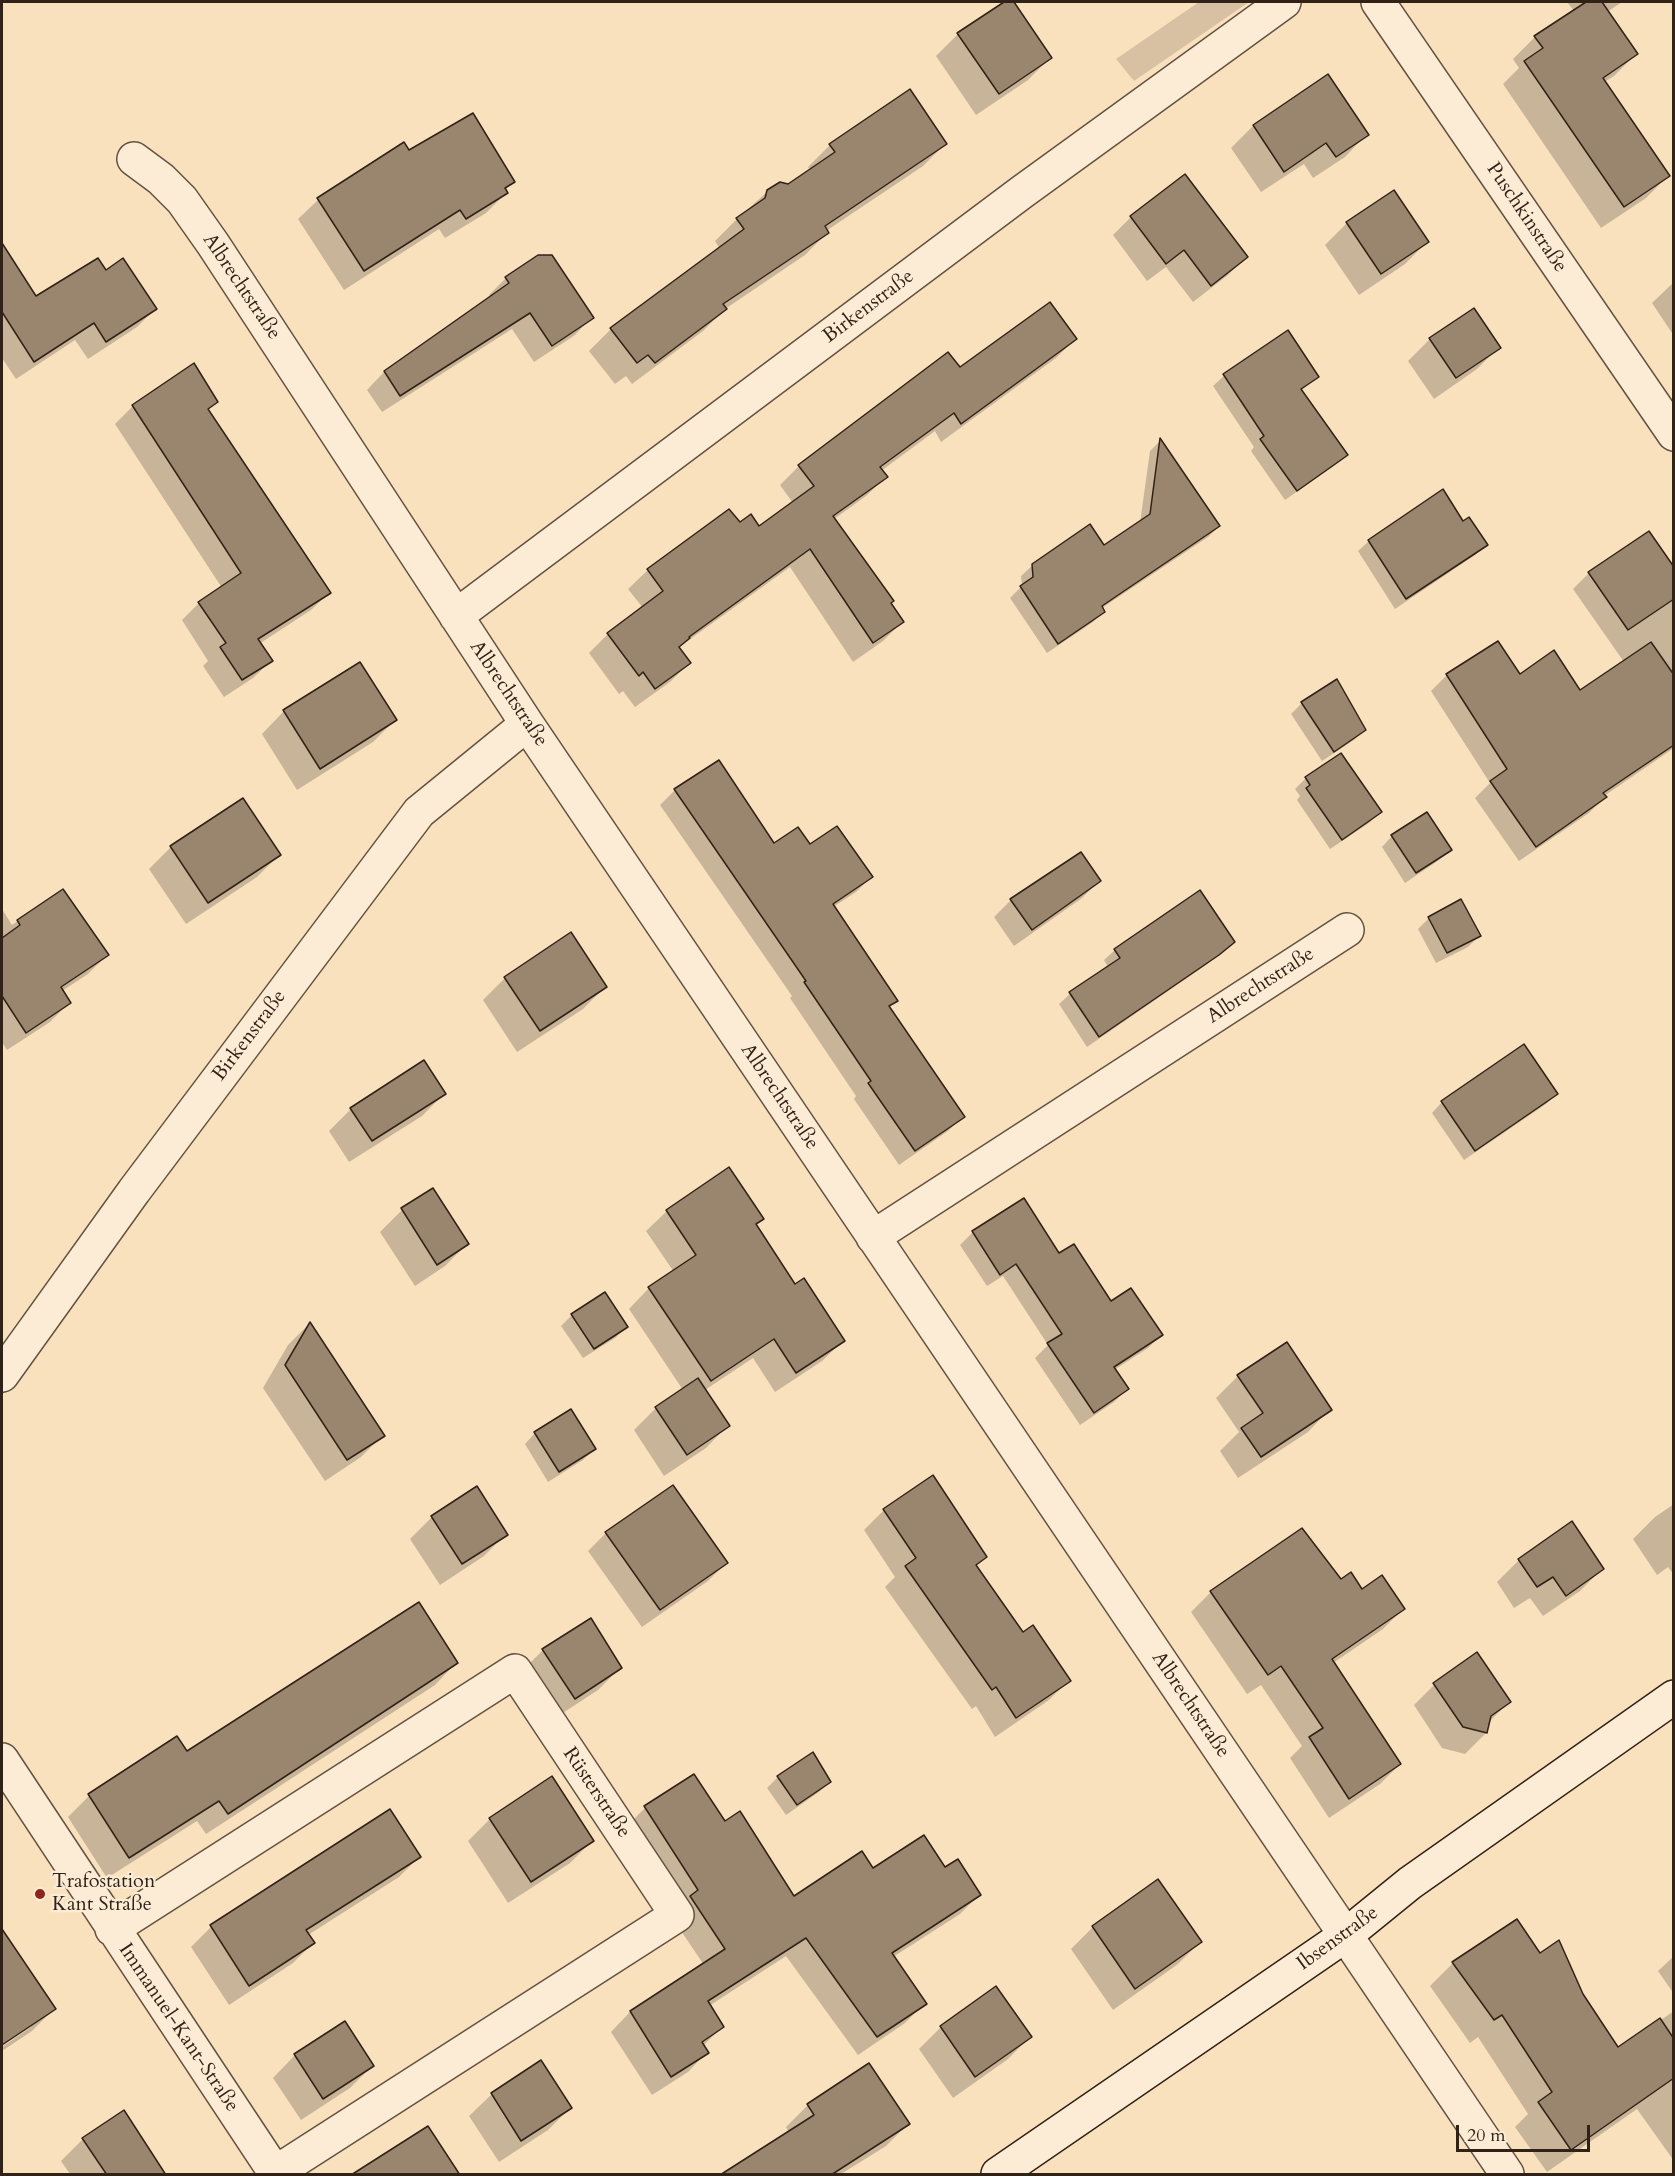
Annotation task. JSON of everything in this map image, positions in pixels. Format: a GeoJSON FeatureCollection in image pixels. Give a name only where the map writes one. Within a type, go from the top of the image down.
{"type":"FeatureCollection","features":[{"type":"Feature","properties":{"kind":"street","name":"Birkenstraße"},"geometry":{"type":"LineString","coordinates":[[456,616],[1013,199],[1284,2]]}},
{"type":"Feature","properties":{"kind":"street","name":"Puschkinstraße"},"geometry":{"type":"LineString","coordinates":[[1378,2],[1674,434]]}},
{"type":"Feature","properties":{"kind":"street","name":"Albrechtstraße"},"geometry":{"type":"LineString","coordinates":[[134,159],[161,179],[182,200],[258,311],[527,724],[1507,2175]]}},
{"type":"Feature","properties":{"kind":"street","name":"Birkenstraße"},"geometry":{"type":"LineString","coordinates":[[2,1375],[134,1191],[419,812],[527,724]]}},
{"type":"Feature","properties":{"kind":"street","name":"Albrechtstraße"},"geometry":{"type":"LineString","coordinates":[[873,1237],[1347,930]]}},
{"type":"Feature","properties":{"kind":"street","name":"Rüsterstraße"},"geometry":{"type":"LineString","coordinates":[[112,1929],[515,1671],[677,1915],[276,2174]]}},
{"type":"Feature","properties":{"kind":"street","name":"Ibsenstraße"},"geometry":{"type":"LineString","coordinates":[[998,2175],[1346,1935],[1410,1883],[1674,1697]]}},
{"type":"Feature","properties":{"kind":"street","name":"Immanuel-Kant-Straße"},"geometry":{"type":"LineString","coordinates":[[2,1760],[276,2174]]}},
{"type":"Feature","properties":{"kind":"shaded area"},"geometry":{"type":"Polygon","coordinates":[[[1199,2],[1249,2],[1134,81],[1116,59],[1199,2]]]}},
{"type":"Feature","properties":{"kind":"building"},"geometry":{"type":"Polygon","coordinates":[[[1004,2],[1014,2],[1052,58],[999,94],[957,33],[1004,2]]]}},
{"type":"Feature","properties":{"kind":"building"},"geometry":{"type":"Polygon","coordinates":[[[1586,2],[1602,2],[1638,54],[1603,78],[1670,176],[1624,207],[1524,61],[1543,48],[1534,36],[1586,2]]]}},
{"type":"Feature","properties":{"kind":"building"},"geometry":{"type":"Polygon","coordinates":[[[1328,74],[1369,135],[1336,157],[1326,143],[1284,172],[1253,125],[1328,74]]]}},
{"type":"Feature","properties":{"kind":"building"},"geometry":{"type":"Polygon","coordinates":[[[910,89],[947,144],[825,226],[829,233],[723,304],[727,309],[655,363],[648,355],[637,363],[610,328],[744,229],[736,218],[765,198],[767,190],[780,182],[788,184],[835,152],[829,144],[910,89]]]}},
{"type":"Feature","properties":{"kind":"building"},"geometry":{"type":"Polygon","coordinates":[[[473,113],[515,182],[505,188],[508,193],[466,219],[460,210],[364,271],[317,198],[404,142],[409,150],[473,113]]]}},
{"type":"Feature","properties":{"kind":"building"},"geometry":{"type":"Polygon","coordinates":[[[1185,174],[1248,257],[1211,286],[1184,250],[1166,264],[1130,216],[1185,174]]]}},
{"type":"Feature","properties":{"kind":"building"},"geometry":{"type":"Polygon","coordinates":[[[1394,190],[1429,242],[1381,274],[1346,222],[1394,190]]]}},
{"type":"Feature","properties":{"kind":"building"},"geometry":{"type":"Polygon","coordinates":[[[2,243],[36,296],[98,258],[106,270],[123,258],[157,309],[106,342],[94,323],[34,362],[2,312],[2,243]]]}},
{"type":"Feature","properties":{"kind":"building"},"geometry":{"type":"Polygon","coordinates":[[[538,255],[552,255],[594,318],[552,346],[530,313],[400,396],[384,371],[509,283],[505,277],[538,255]]]}},
{"type":"Feature","properties":{"kind":"building"},"geometry":{"type":"Polygon","coordinates":[[[1050,302],[1077,339],[961,424],[954,413],[880,467],[888,477],[833,516],[894,601],[891,603],[904,622],[873,643],[810,549],[689,637],[679,647],[691,663],[655,689],[643,672],[639,676],[607,633],[663,591],[647,569],[729,509],[740,522],[751,514],[759,526],[814,486],[798,465],[948,352],[960,367],[1050,302]]]}},
{"type":"Feature","properties":{"kind":"building"},"geometry":{"type":"Polygon","coordinates":[[[1474,308],[1501,348],[1456,378],[1429,338],[1474,308]]]}},
{"type":"Feature","properties":{"kind":"building"},"geometry":{"type":"Polygon","coordinates":[[[1288,330],[1319,377],[1301,389],[1348,455],[1297,491],[1260,439],[1264,436],[1223,374],[1288,330]]]}},
{"type":"Feature","properties":{"kind":"building"},"geometry":{"type":"Polygon","coordinates":[[[194,363],[218,402],[208,409],[331,593],[258,639],[273,661],[242,680],[220,647],[226,643],[198,602],[241,573],[132,405],[194,363]]]}},
{"type":"Feature","properties":{"kind":"building"},"geometry":{"type":"Polygon","coordinates":[[[1160,438],[1220,526],[1102,606],[1105,612],[1058,644],[1020,586],[1033,577],[1032,564],[1090,524],[1104,545],[1150,514],[1160,438]]]}},
{"type":"Feature","properties":{"kind":"building"},"geometry":{"type":"Polygon","coordinates":[[[1443,489],[1463,521],[1469,517],[1488,545],[1406,599],[1368,540],[1443,489]]]}},
{"type":"Feature","properties":{"kind":"building"},"geometry":{"type":"Polygon","coordinates":[[[1649,531],[1674,567],[1674,599],[1628,630],[1588,572],[1649,531]]]}},
{"type":"Feature","properties":{"kind":"building"},"geometry":{"type":"Polygon","coordinates":[[[1498,641],[1520,674],[1554,650],[1580,690],[1651,642],[1674,675],[1674,745],[1603,793],[1607,797],[1536,847],[1490,781],[1507,769],[1446,674],[1498,641]]]}},
{"type":"Feature","properties":{"kind":"building"},"geometry":{"type":"Polygon","coordinates":[[[360,662],[397,720],[320,769],[283,710],[360,662]]]}},
{"type":"Feature","properties":{"kind":"building"},"geometry":{"type":"Polygon","coordinates":[[[1337,679],[1366,730],[1334,752],[1301,702],[1337,679]]]}},
{"type":"Feature","properties":{"kind":"building"},"geometry":{"type":"Polygon","coordinates":[[[1341,753],[1382,812],[1342,840],[1306,788],[1310,785],[1305,777],[1341,753]]]}},
{"type":"Feature","properties":{"kind":"building"},"geometry":{"type":"Polygon","coordinates":[[[719,760],[774,843],[798,827],[810,844],[837,826],[873,877],[833,904],[898,1001],[889,1006],[965,1117],[915,1151],[868,1083],[871,1081],[804,982],[806,981],[674,789],[719,760]]]}},
{"type":"Feature","properties":{"kind":"building"},"geometry":{"type":"Polygon","coordinates":[[[243,798],[281,855],[208,903],[170,846],[243,798]]]}},
{"type":"Feature","properties":{"kind":"building"},"geometry":{"type":"Polygon","coordinates":[[[1427,812],[1452,850],[1416,873],[1391,835],[1427,812]]]}},
{"type":"Feature","properties":{"kind":"building"},"geometry":{"type":"Polygon","coordinates":[[[1081,852],[1101,881],[1032,930],[1010,899],[1081,852]]]}},
{"type":"Feature","properties":{"kind":"building"},"geometry":{"type":"Polygon","coordinates":[[[63,889],[109,955],[61,987],[71,1003],[26,1033],[2,996],[2,938],[20,925],[17,920],[63,889]]]}},
{"type":"Feature","properties":{"kind":"building"},"geometry":{"type":"Polygon","coordinates":[[[1200,890],[1235,942],[1099,1037],[1069,992],[1120,958],[1114,949],[1200,890]]]}},
{"type":"Feature","properties":{"kind":"building"},"geometry":{"type":"Polygon","coordinates":[[[1461,899],[1481,936],[1447,953],[1428,917],[1461,899]]]}},
{"type":"Feature","properties":{"kind":"building"},"geometry":{"type":"Polygon","coordinates":[[[571,932],[607,987],[540,1031],[504,977],[571,932]]]}},
{"type":"Feature","properties":{"kind":"building"},"geometry":{"type":"Polygon","coordinates":[[[1524,1044],[1558,1094],[1475,1151],[1441,1101],[1524,1044]]]}},
{"type":"Feature","properties":{"kind":"building"},"geometry":{"type":"Polygon","coordinates":[[[424,1060],[446,1094],[372,1141],[350,1108],[424,1060]]]}},
{"type":"Feature","properties":{"kind":"building"},"geometry":{"type":"Polygon","coordinates":[[[729,1167],[764,1219],[756,1224],[795,1284],[804,1278],[845,1341],[796,1373],[774,1339],[711,1381],[648,1287],[696,1255],[666,1210],[729,1167]]]}},
{"type":"Feature","properties":{"kind":"building"},"geometry":{"type":"Polygon","coordinates":[[[433,1188],[469,1244],[437,1265],[401,1208],[433,1188]]]}},
{"type":"Feature","properties":{"kind":"building"},"geometry":{"type":"Polygon","coordinates":[[[1024,1198],[1059,1253],[1074,1244],[1111,1301],[1131,1288],[1163,1335],[1114,1367],[1129,1389],[1094,1413],[1047,1343],[1062,1334],[1016,1264],[1000,1275],[972,1231],[1024,1198]]]}},
{"type":"Feature","properties":{"kind":"building"},"geometry":{"type":"Polygon","coordinates":[[[605,1292],[628,1327],[594,1349],[571,1314],[605,1292]]]}},
{"type":"Feature","properties":{"kind":"building"},"geometry":{"type":"Polygon","coordinates":[[[310,1322],[385,1436],[347,1460],[285,1365],[310,1322]]]}},
{"type":"Feature","properties":{"kind":"building"},"geometry":{"type":"Polygon","coordinates":[[[1287,1342],[1332,1410],[1261,1457],[1241,1428],[1263,1413],[1237,1375],[1287,1342]]]}},
{"type":"Feature","properties":{"kind":"building"},"geometry":{"type":"Polygon","coordinates":[[[698,1378],[730,1426],[687,1455],[655,1407],[698,1378]]]}},
{"type":"Feature","properties":{"kind":"building"},"geometry":{"type":"Polygon","coordinates":[[[571,1409],[596,1449],[559,1472],[534,1432],[571,1409]]]}},
{"type":"Feature","properties":{"kind":"building"},"geometry":{"type":"Polygon","coordinates":[[[933,1475],[987,1557],[976,1565],[1023,1632],[1033,1625],[1071,1681],[1016,1718],[996,1687],[992,1690],[905,1566],[916,1558],[883,1509],[933,1475]]]}},
{"type":"Feature","properties":{"kind":"building"},"geometry":{"type":"Polygon","coordinates":[[[673,1485],[728,1563],[660,1610],[605,1532],[673,1485]]]}},
{"type":"Feature","properties":{"kind":"building"},"geometry":{"type":"Polygon","coordinates":[[[477,1486],[508,1535],[462,1564],[431,1516],[477,1486]]]}},
{"type":"Feature","properties":{"kind":"building"},"geometry":{"type":"Polygon","coordinates":[[[1572,1521],[1604,1569],[1566,1596],[1553,1577],[1537,1587],[1518,1559],[1572,1521]]]}},
{"type":"Feature","properties":{"kind":"building"},"geometry":{"type":"Polygon","coordinates":[[[1302,1528],[1341,1579],[1351,1572],[1362,1589],[1382,1575],[1405,1609],[1332,1659],[1401,1764],[1349,1799],[1309,1737],[1323,1728],[1281,1666],[1268,1675],[1210,1591],[1302,1528]]]}},
{"type":"Feature","properties":{"kind":"building"},"geometry":{"type":"Polygon","coordinates":[[[419,1602],[458,1663],[228,1814],[219,1801],[129,1858],[88,1794],[177,1736],[187,1751],[419,1602]]]}},
{"type":"Feature","properties":{"kind":"building"},"geometry":{"type":"Polygon","coordinates":[[[591,1618],[622,1668],[575,1699],[542,1649],[591,1618]]]}},
{"type":"Feature","properties":{"kind":"building"},"geometry":{"type":"Polygon","coordinates":[[[1477,1652],[1511,1702],[1491,1716],[1487,1733],[1463,1727],[1433,1683],[1477,1652]]]}},
{"type":"Feature","properties":{"kind":"building"},"geometry":{"type":"Polygon","coordinates":[[[813,1752],[831,1782],[797,1805],[777,1776],[813,1752]]]}},
{"type":"Feature","properties":{"kind":"building"},"geometry":{"type":"Polygon","coordinates":[[[694,1774],[725,1821],[740,1811],[794,1896],[862,1851],[873,1868],[924,1835],[945,1867],[958,1859],[981,1895],[892,1953],[927,2004],[877,2037],[806,1938],[708,2001],[724,2027],[702,2042],[709,2053],[671,2077],[630,2011],[725,1949],[690,1896],[698,1890],[644,1806],[694,1774]]]}},
{"type":"Feature","properties":{"kind":"building"},"geometry":{"type":"Polygon","coordinates":[[[552,1776],[594,1841],[531,1882],[489,1818],[552,1776]]]}},
{"type":"Feature","properties":{"kind":"building"},"geometry":{"type":"Polygon","coordinates":[[[390,1809],[421,1857],[306,1930],[315,1943],[249,1986],[210,1925],[390,1809]]]}},
{"type":"Feature","properties":{"kind":"building"},"geometry":{"type":"Polygon","coordinates":[[[1158,1879],[1202,1942],[1135,1989],[1092,1926],[1158,1879]]]}},
{"type":"Feature","properties":{"kind":"building"},"geometry":{"type":"Polygon","coordinates":[[[1517,1919],[1540,1953],[1559,1940],[1583,1994],[1618,2047],[1660,2018],[1674,2039],[1674,2078],[1571,2150],[1538,2102],[1552,2092],[1502,2015],[1494,2020],[1452,1962],[1517,1919]]]}},
{"type":"Feature","properties":{"kind":"building"},"geometry":{"type":"Polygon","coordinates":[[[2,1929],[56,2009],[2,2045],[2,1929]]]}},
{"type":"Feature","properties":{"kind":"building"},"geometry":{"type":"Polygon","coordinates":[[[996,1986],[1032,2037],[975,2077],[940,2026],[996,1986]]]}},
{"type":"Feature","properties":{"kind":"building"},"geometry":{"type":"Polygon","coordinates":[[[345,2021],[374,2066],[323,2099],[294,2054],[345,2021]]]}},
{"type":"Feature","properties":{"kind":"building"},"geometry":{"type":"Polygon","coordinates":[[[541,2060],[572,2108],[521,2141],[491,2093],[541,2060]]]}},
{"type":"Feature","properties":{"kind":"building"},"geometry":{"type":"Polygon","coordinates":[[[869,2063],[910,2124],[831,2175],[720,2175],[814,2115],[807,2104],[869,2063]]]}},
{"type":"Feature","properties":{"kind":"building"},"geometry":{"type":"Polygon","coordinates":[[[124,2110],[166,2175],[107,2175],[82,2138],[124,2110]]]}},
{"type":"Feature","properties":{"kind":"building"},"geometry":{"type":"Polygon","coordinates":[[[428,2126],[460,2175],[351,2175],[428,2126]]]}},
{"type":"Feature","properties":{"kind":"place","name":"Trafostation Kant Straße"},"geometry":{"type":"Point","coordinates":[40,1894]}}]}
